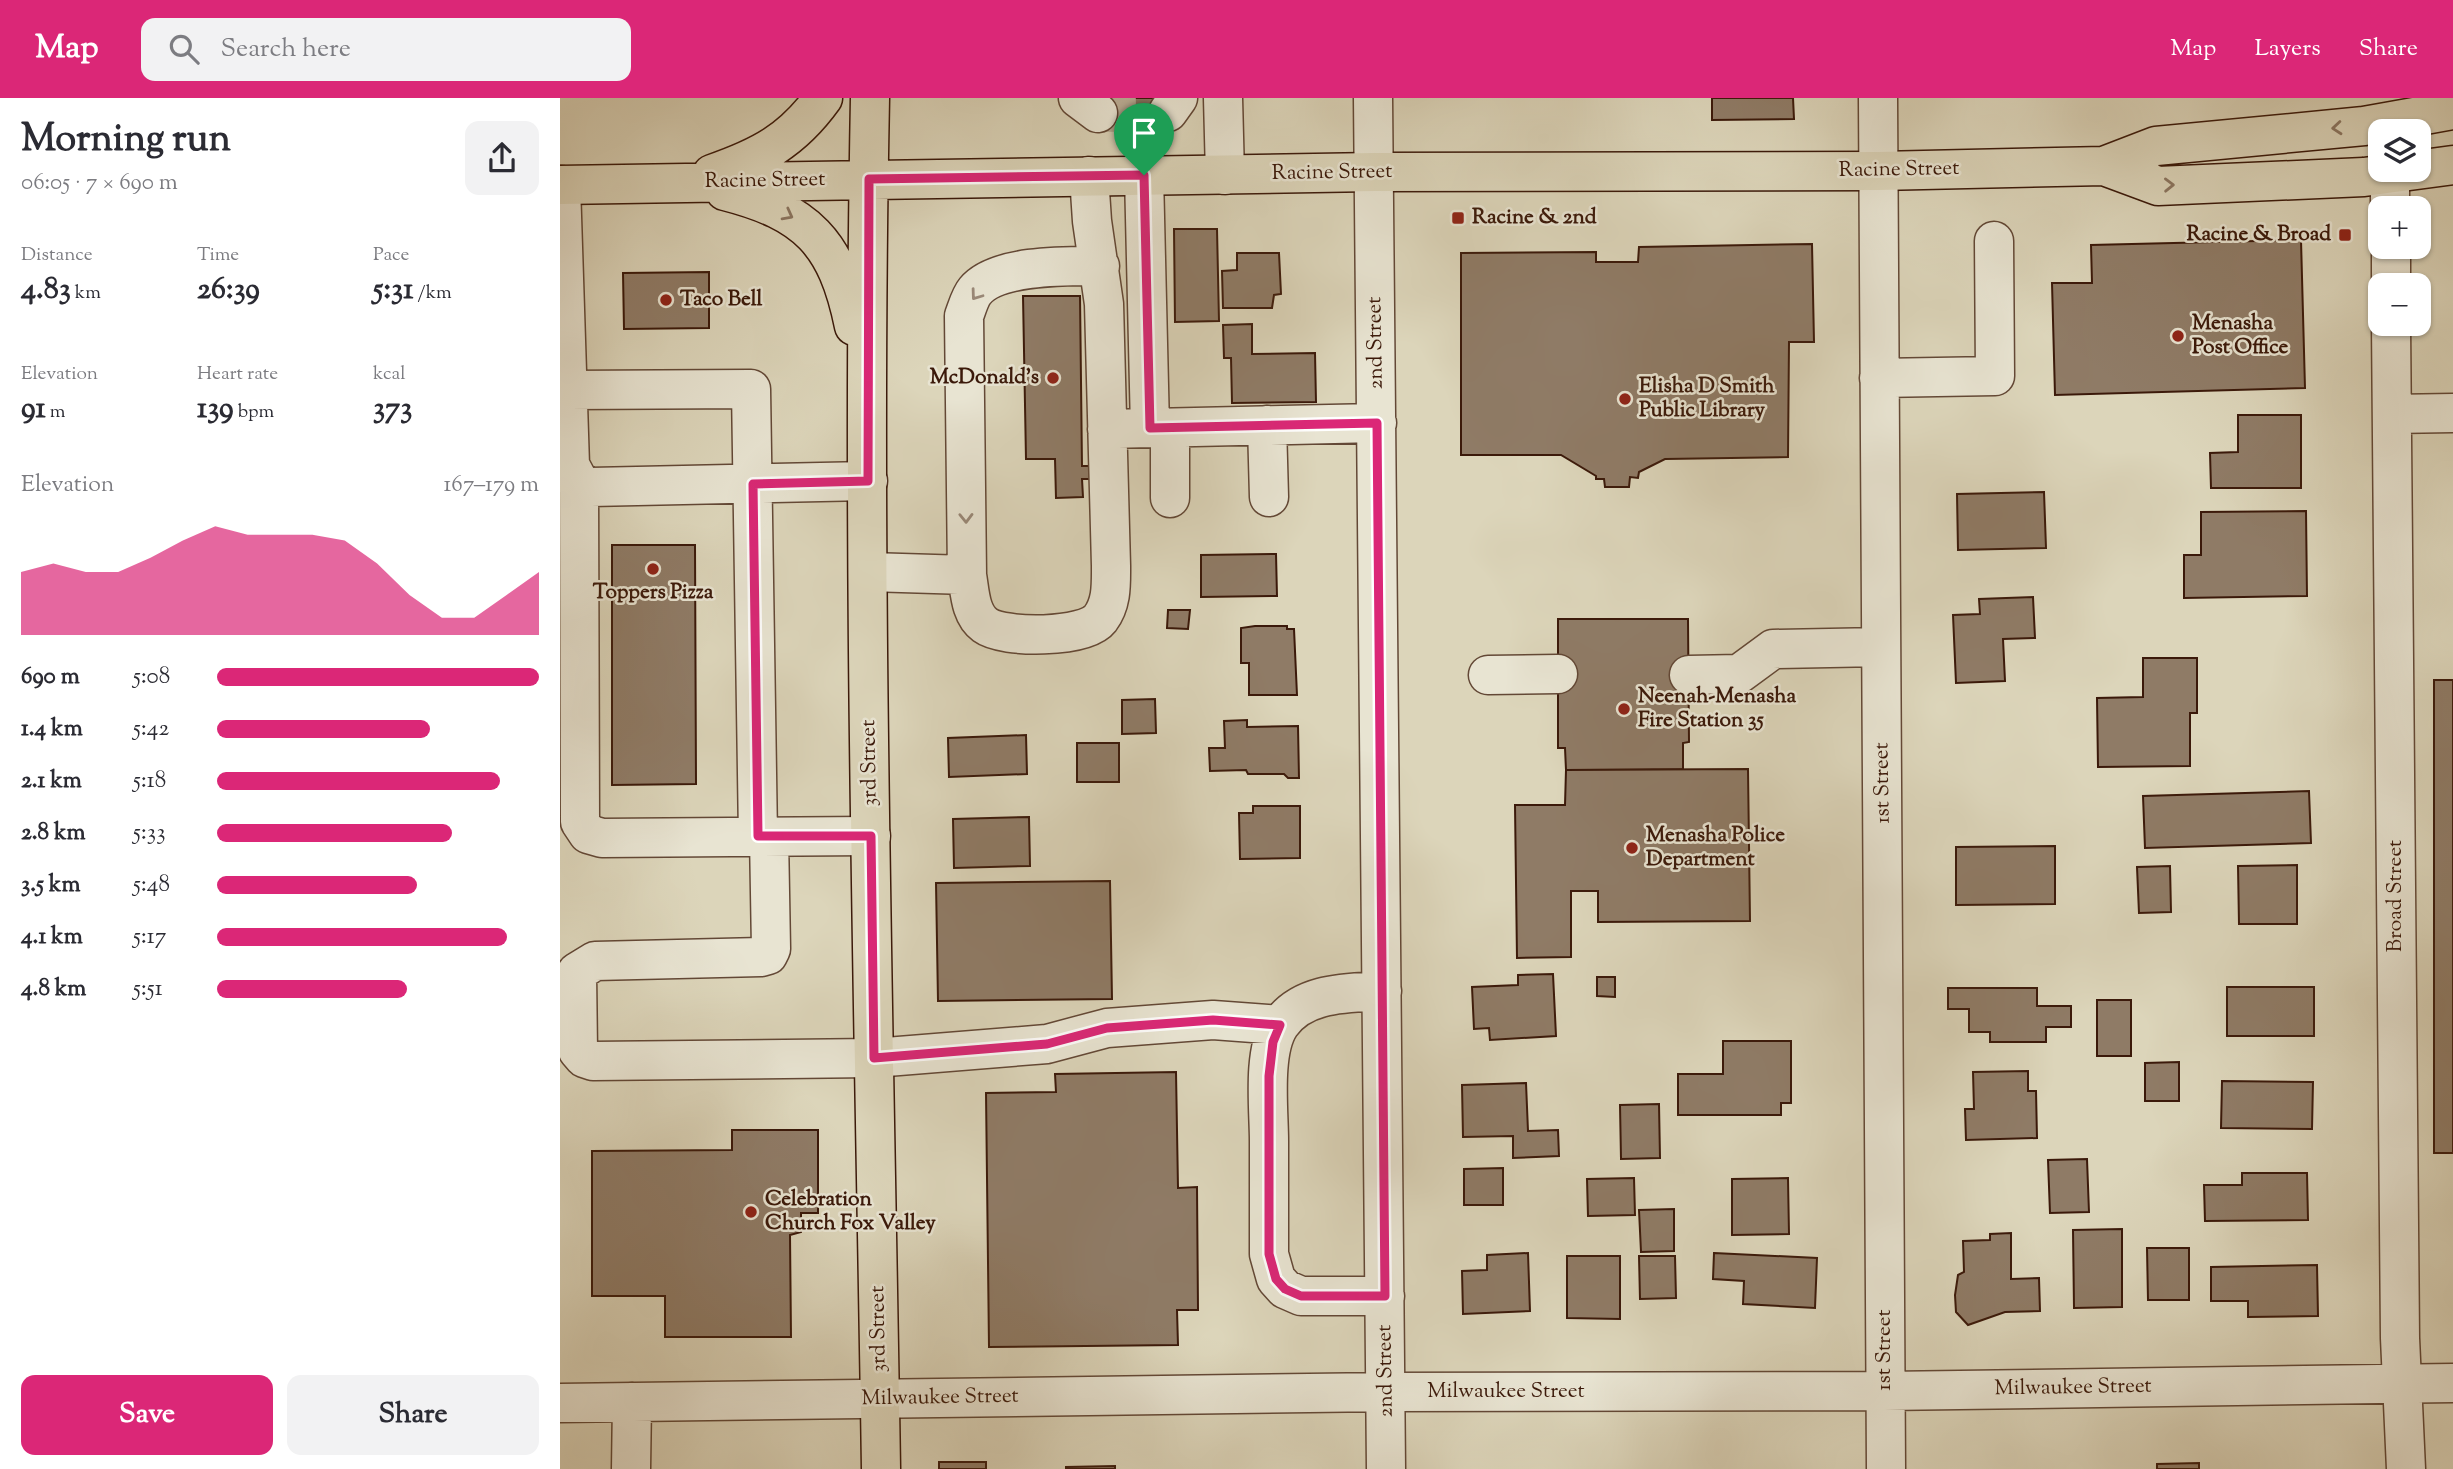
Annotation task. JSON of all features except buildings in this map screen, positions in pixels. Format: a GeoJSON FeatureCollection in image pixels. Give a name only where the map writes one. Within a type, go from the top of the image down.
{"type":"FeatureCollection","features":[{"type":"Feature","properties":{"kind":"main road"},"geometry":{"type":"LineString","coordinates":[[676,183],[750,161],[772,149],[793,134],[823,98]]}},
{"type":"Feature","properties":{"kind":"main road","name":"3rd Street"},"geometry":{"type":"LineString","coordinates":[[870,98],[868,481],[881,1469]]}},
{"type":"Feature","properties":{"kind":"main road","name":"Racine Street"},"geometry":{"type":"LineString","coordinates":[[560,185],[1374,172],[1879,171],[2104,166],[2156,146],[2364,126],[2392,109],[2453,110]]}},
{"type":"Feature","properties":{"kind":"main road","name":"Racine Street"},"geometry":{"type":"LineString","coordinates":[[2104,166],[2158,186],[2390,191],[2453,165]]}},
{"type":"Feature","properties":{"kind":"main road"},"geometry":{"type":"LineString","coordinates":[[676,183],[748,198],[792,216],[811,230],[842,280],[850,305],[868,397]]}},
{"type":"Feature","properties":{"kind":"street"},"geometry":{"type":"LineString","coordinates":[[1223,98],[1225,175]]}},
{"type":"Feature","properties":{"kind":"street","name":"2nd Street"},"geometry":{"type":"LineString","coordinates":[[1373,98],[1387,1469]]}},
{"type":"Feature","properties":{"kind":"street","name":"1st Street"},"geometry":{"type":"LineString","coordinates":[[1878,98],[1886,1469]]}},
{"type":"Feature","properties":{"kind":"street"},"geometry":{"type":"LineString","coordinates":[[1144,175],[1160,428],[1170,498]]}},
{"type":"Feature","properties":{"kind":"street"},"geometry":{"type":"LineString","coordinates":[[1089,176],[1093,221],[1100,266],[1104,304],[1110,596],[1098,622],[1070,633],[1000,633],[983,624],[973,610],[967,575],[964,316],[975,291],[993,278],[1036,268],[1100,266]]}},
{"type":"Feature","properties":{"kind":"street"},"geometry":{"type":"LineString","coordinates":[[560,185],[570,466],[579,482],[591,487],[868,481]]}},
{"type":"Feature","properties":{"kind":"street"},"geometry":{"type":"LineString","coordinates":[[1879,378],[1995,376],[1994,241]]}},
{"type":"Feature","properties":{"kind":"street","name":"Broad Street"},"geometry":{"type":"LineString","coordinates":[[2391,336],[2402,1384],[2406,1469]]}},
{"type":"Feature","properties":{"kind":"street"},"geometry":{"type":"LineString","coordinates":[[568,390],[751,389],[763,836],[771,949],[768,955],[761,957],[595,961],[586,964],[577,972],[578,1051],[584,1058],[593,1061],[874,1058],[1047,1044],[1107,1028],[1213,1020],[1280,1025]]}},
{"type":"Feature","properties":{"kind":"street"},"geometry":{"type":"LineString","coordinates":[[2392,414],[2453,414]]}},
{"type":"Feature","properties":{"kind":"street"},"geometry":{"type":"LineString","coordinates":[[1107,429],[1377,423]]}},
{"type":"Feature","properties":{"kind":"street"},"geometry":{"type":"LineString","coordinates":[[1268,425],[1269,497]]}},
{"type":"Feature","properties":{"kind":"street"},"geometry":{"type":"LineString","coordinates":[[579,482],[570,532],[580,822],[588,834],[602,838],[871,836]]}},
{"type":"Feature","properties":{"kind":"street"},"geometry":{"type":"LineString","coordinates":[[869,572],[967,575]]}},
{"type":"Feature","properties":{"kind":"street"},"geometry":{"type":"LineString","coordinates":[[1689,675],[1739,674],[1773,649],[1881,647]]}},
{"type":"Feature","properties":{"kind":"street"},"geometry":{"type":"LineString","coordinates":[[1488,674],[1558,674]]}},
{"type":"Feature","properties":{"kind":"street"},"geometry":{"type":"LineString","coordinates":[[1382,991],[1330,994],[1293,1012],[1280,1025],[1273,1042],[1269,1076],[1269,1254],[1276,1279],[1285,1289],[1301,1296],[1385,1296]]}},
{"type":"Feature","properties":{"kind":"street","name":"Milwaukee Street"},"geometry":{"type":"LineString","coordinates":[[560,1403],[1386,1392],[1885,1391],[2453,1383]]}},
{"type":"Feature","properties":{"kind":"street"},"geometry":{"type":"LineString","coordinates":[[631,1469],[632,1402]]}},
{"type":"Feature","properties":{"kind":"tunnel"},"geometry":{"type":"LineString","coordinates":[[1098,113],[1168,112]]}},
{"type":"Feature","properties":{"kind":"place","name":"Racine & 2nd"},"geometry":{"type":"Point","coordinates":[1458,218]}},
{"type":"Feature","properties":{"kind":"place","name":"Racine & Broad"},"geometry":{"type":"Point","coordinates":[2345,235]}},
{"type":"Feature","properties":{"kind":"place","name":"Taco Bell"},"geometry":{"type":"Point","coordinates":[666,300]}},
{"type":"Feature","properties":{"kind":"place","name":"Menasha Post Office"},"geometry":{"type":"Point","coordinates":[2178,336]}},
{"type":"Feature","properties":{"kind":"place","name":"McDonald's"},"geometry":{"type":"Point","coordinates":[1053,378]}},
{"type":"Feature","properties":{"kind":"place","name":"Elisha D Smith Public Library"},"geometry":{"type":"Point","coordinates":[1625,399]}},
{"type":"Feature","properties":{"kind":"place","name":"Toppers Pizza"},"geometry":{"type":"Point","coordinates":[653,569]}},
{"type":"Feature","properties":{"kind":"place","name":"Neenah-Menasha Fire Station 35"},"geometry":{"type":"Point","coordinates":[1624,709]}},
{"type":"Feature","properties":{"kind":"place","name":"Menasha Police Department"},"geometry":{"type":"Point","coordinates":[1632,848]}},
{"type":"Feature","properties":{"kind":"place","name":"Celebration Church Fox Valley"},"geometry":{"type":"Point","coordinates":[751,1212]}},
{"type":"Feature","properties":{"kind":"route"},"geometry":{"type":"LineString","coordinates":[[1144,175],[1150,428],[1377,423],[1385,1296],[1301,1296],[1285,1289],[1276,1279],[1269,1254],[1269,1076],[1270,1055],[1280,1025],[1213,1020],[1107,1028],[1047,1044],[874,1058],[871,836],[758,836],[753,484],[868,481],[869,179],[1144,175]]}}]}
